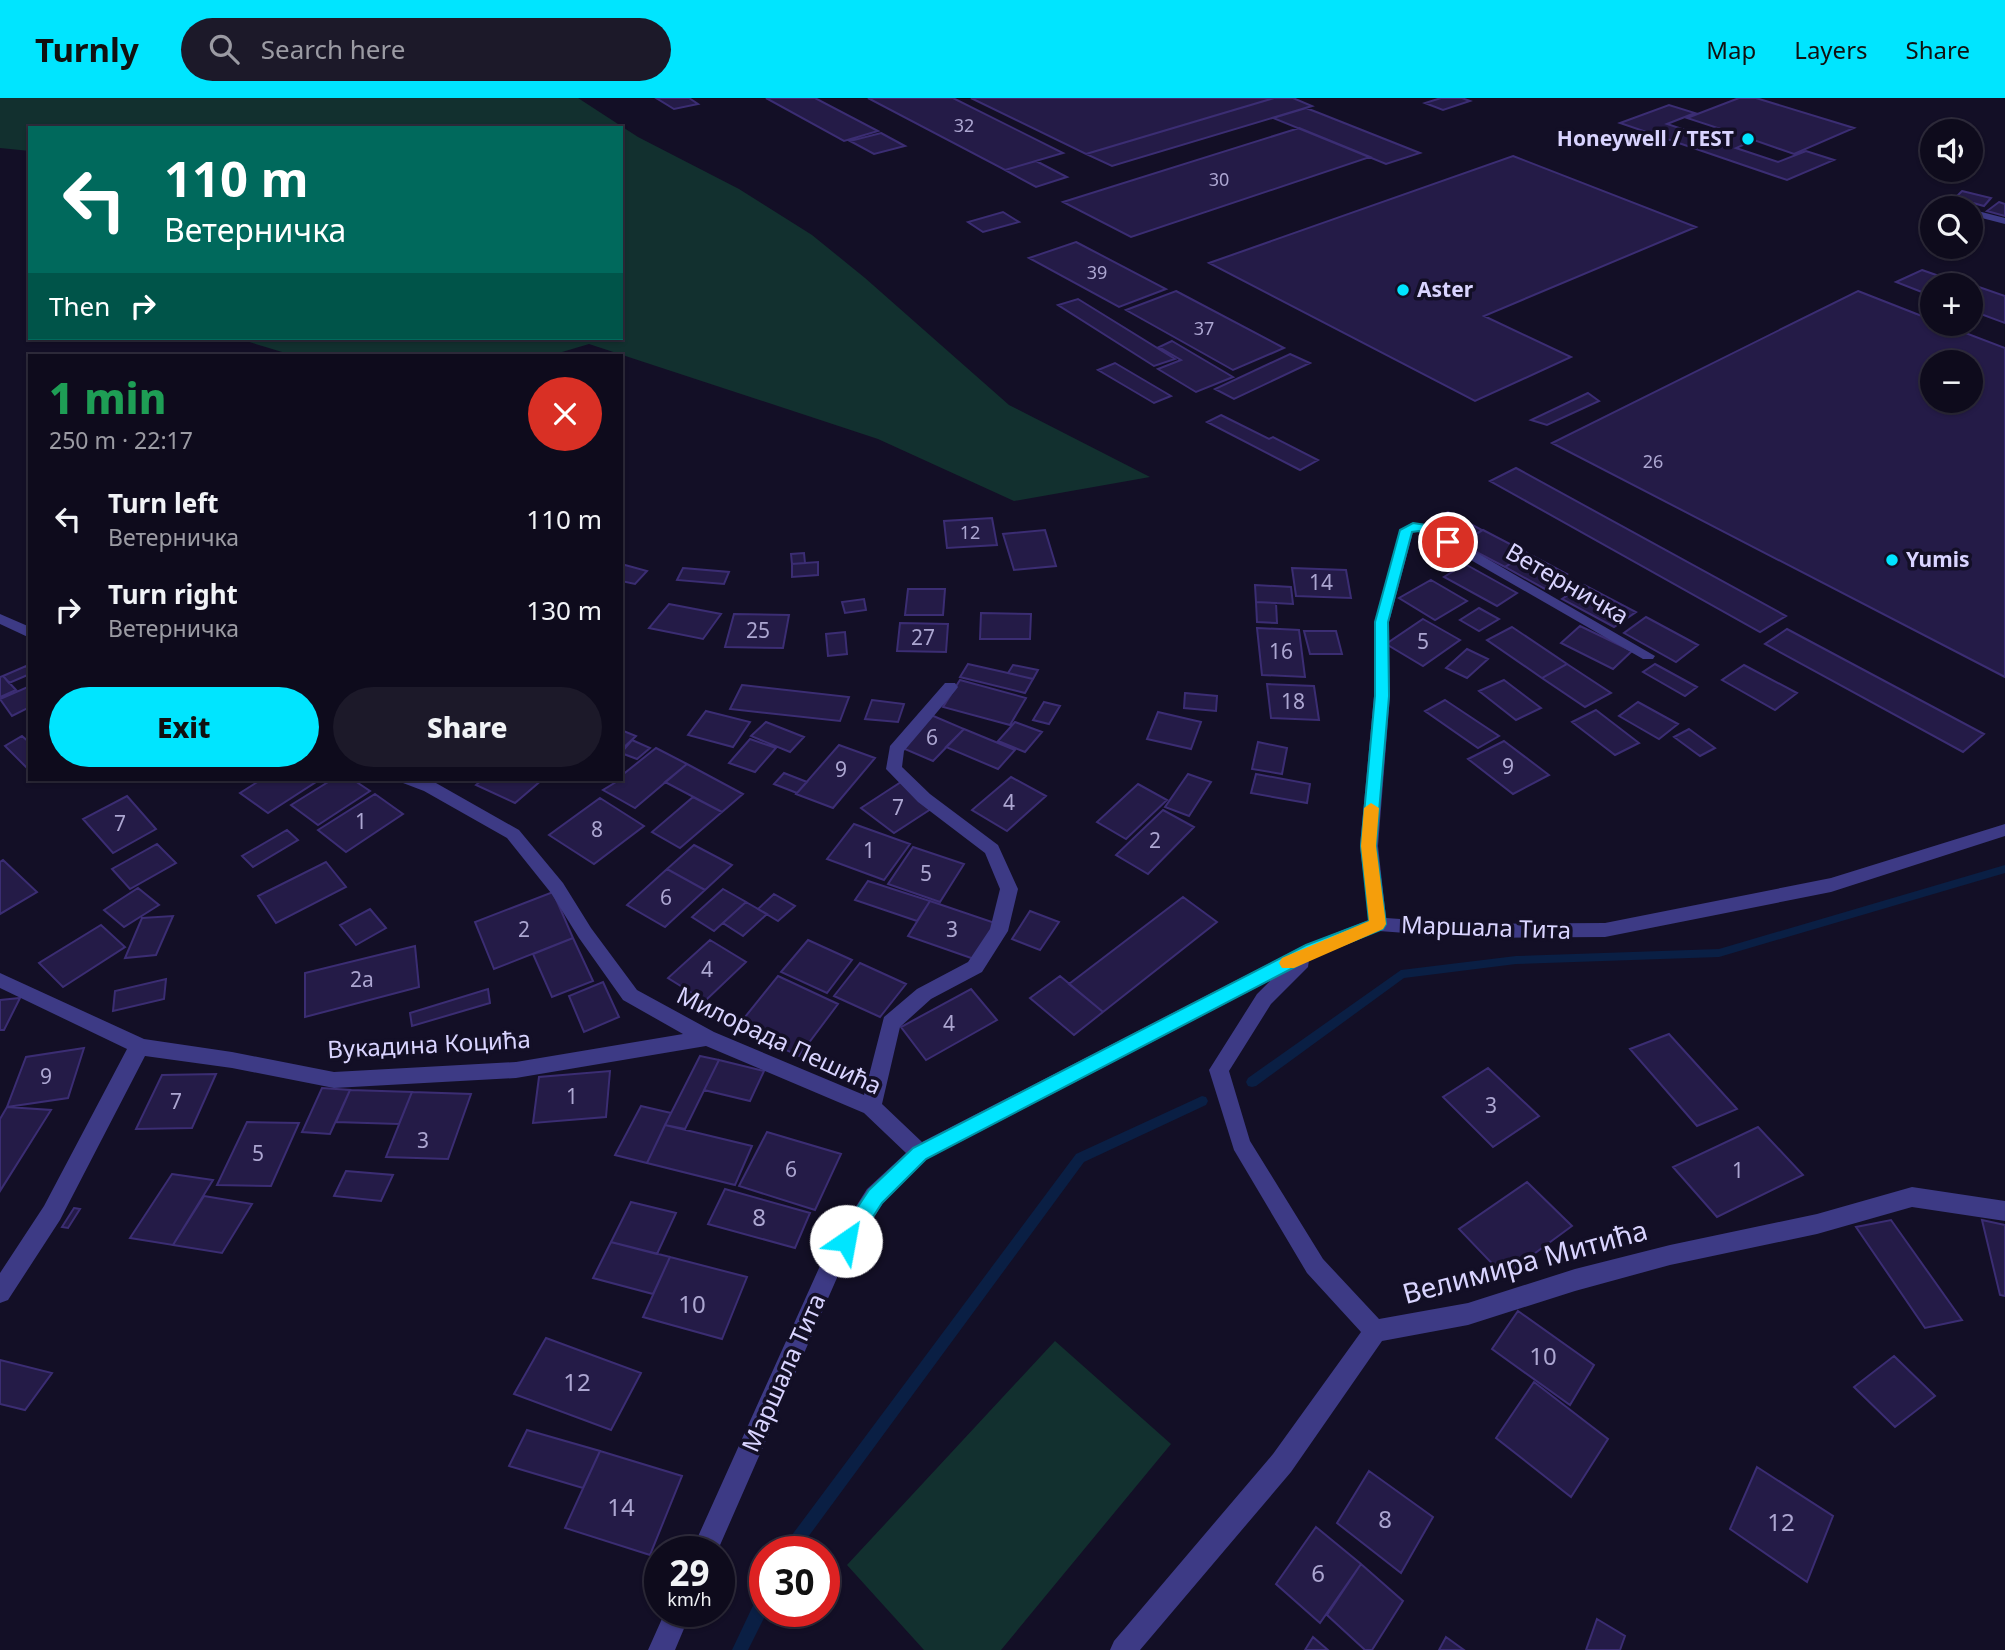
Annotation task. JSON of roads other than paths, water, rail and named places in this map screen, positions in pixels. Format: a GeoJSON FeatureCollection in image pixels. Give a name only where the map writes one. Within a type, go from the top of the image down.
{"type":"FeatureCollection","features":[{"type":"Feature","properties":{"kind":"street"},"geometry":{"type":"LineString","coordinates":[[1983,215],[2005,221]]}},
{"type":"Feature","properties":{"kind":"street","name":"Ветерничка"},"geometry":{"type":"LineString","coordinates":[[1378,924],[1368,846],[1382,696],[1382,622],[1406,530],[1413,527],[1426,530],[1648,656]]}},
{"type":"Feature","properties":{"kind":"street"},"geometry":{"type":"LineString","coordinates":[[0,618],[28,632]]}},
{"type":"Feature","properties":{"kind":"street"},"geometry":{"type":"LineString","coordinates":[[871,1107],[891,1023],[924,994],[975,967],[999,931],[1009,889],[992,849],[924,798],[894,769],[896,750],[950,687]]}},
{"type":"Feature","properties":{"kind":"street","name":"Милорада Пешића"},"geometry":{"type":"LineString","coordinates":[[414,781],[513,834],[557,888],[585,933],[630,995],[707,1038],[871,1107],[920,1153]]}},
{"type":"Feature","properties":{"kind":"street","name":"Маршала Тита"},"geometry":{"type":"LineString","coordinates":[[711,1536],[832,1264],[875,1196],[920,1153],[1312,950],[1378,924],[1472,931],[1605,930],[1831,885],[2005,830]]}},
{"type":"Feature","properties":{"kind":"street"},"geometry":{"type":"LineString","coordinates":[[1123,1650],[1282,1463],[1375,1331],[1315,1266],[1241,1144],[1219,1070],[1264,999],[1312,950]]}},
{"type":"Feature","properties":{"kind":"street","name":"Вукадина Коцића"},"geometry":{"type":"LineString","coordinates":[[0,980],[141,1047],[232,1060],[334,1080],[516,1070],[707,1038]]}},
{"type":"Feature","properties":{"kind":"street"},"geometry":{"type":"LineString","coordinates":[[0,1292],[52,1213],[95,1126],[134,1054],[141,1047]]}},
{"type":"Feature","properties":{"kind":"street","name":"Велимира Митића"},"geometry":{"type":"LineString","coordinates":[[1375,1331],[1468,1314],[1575,1280],[1670,1255],[1817,1224],[1912,1197],[2005,1211]]}},
{"type":"Feature","properties":{"kind":"street"},"geometry":{"type":"LineString","coordinates":[[661,1650],[671,1627]]}},
{"type":"Feature","properties":{"kind":"waterway"},"geometry":{"type":"LineString","coordinates":[[1252,1082],[1401,974],[1516,960],[1719,953],[2005,869]]}},
{"type":"Feature","properties":{"kind":"waterway"},"geometry":{"type":"LineString","coordinates":[[800,1536],[1080,1158],[1202,1101]]}},
{"type":"Feature","properties":{"kind":"waterway"},"geometry":{"type":"LineString","coordinates":[[740,1650],[751,1627]]}},
{"type":"Feature","properties":{"kind":"place","name":"Honeywell / TEST"},"geometry":{"type":"Point","coordinates":[1748,139]}},
{"type":"Feature","properties":{"kind":"place","name":"Aster"},"geometry":{"type":"Point","coordinates":[1403,290]}},
{"type":"Feature","properties":{"kind":"place","name":"Yumis"},"geometry":{"type":"Point","coordinates":[1892,560]}}]}
